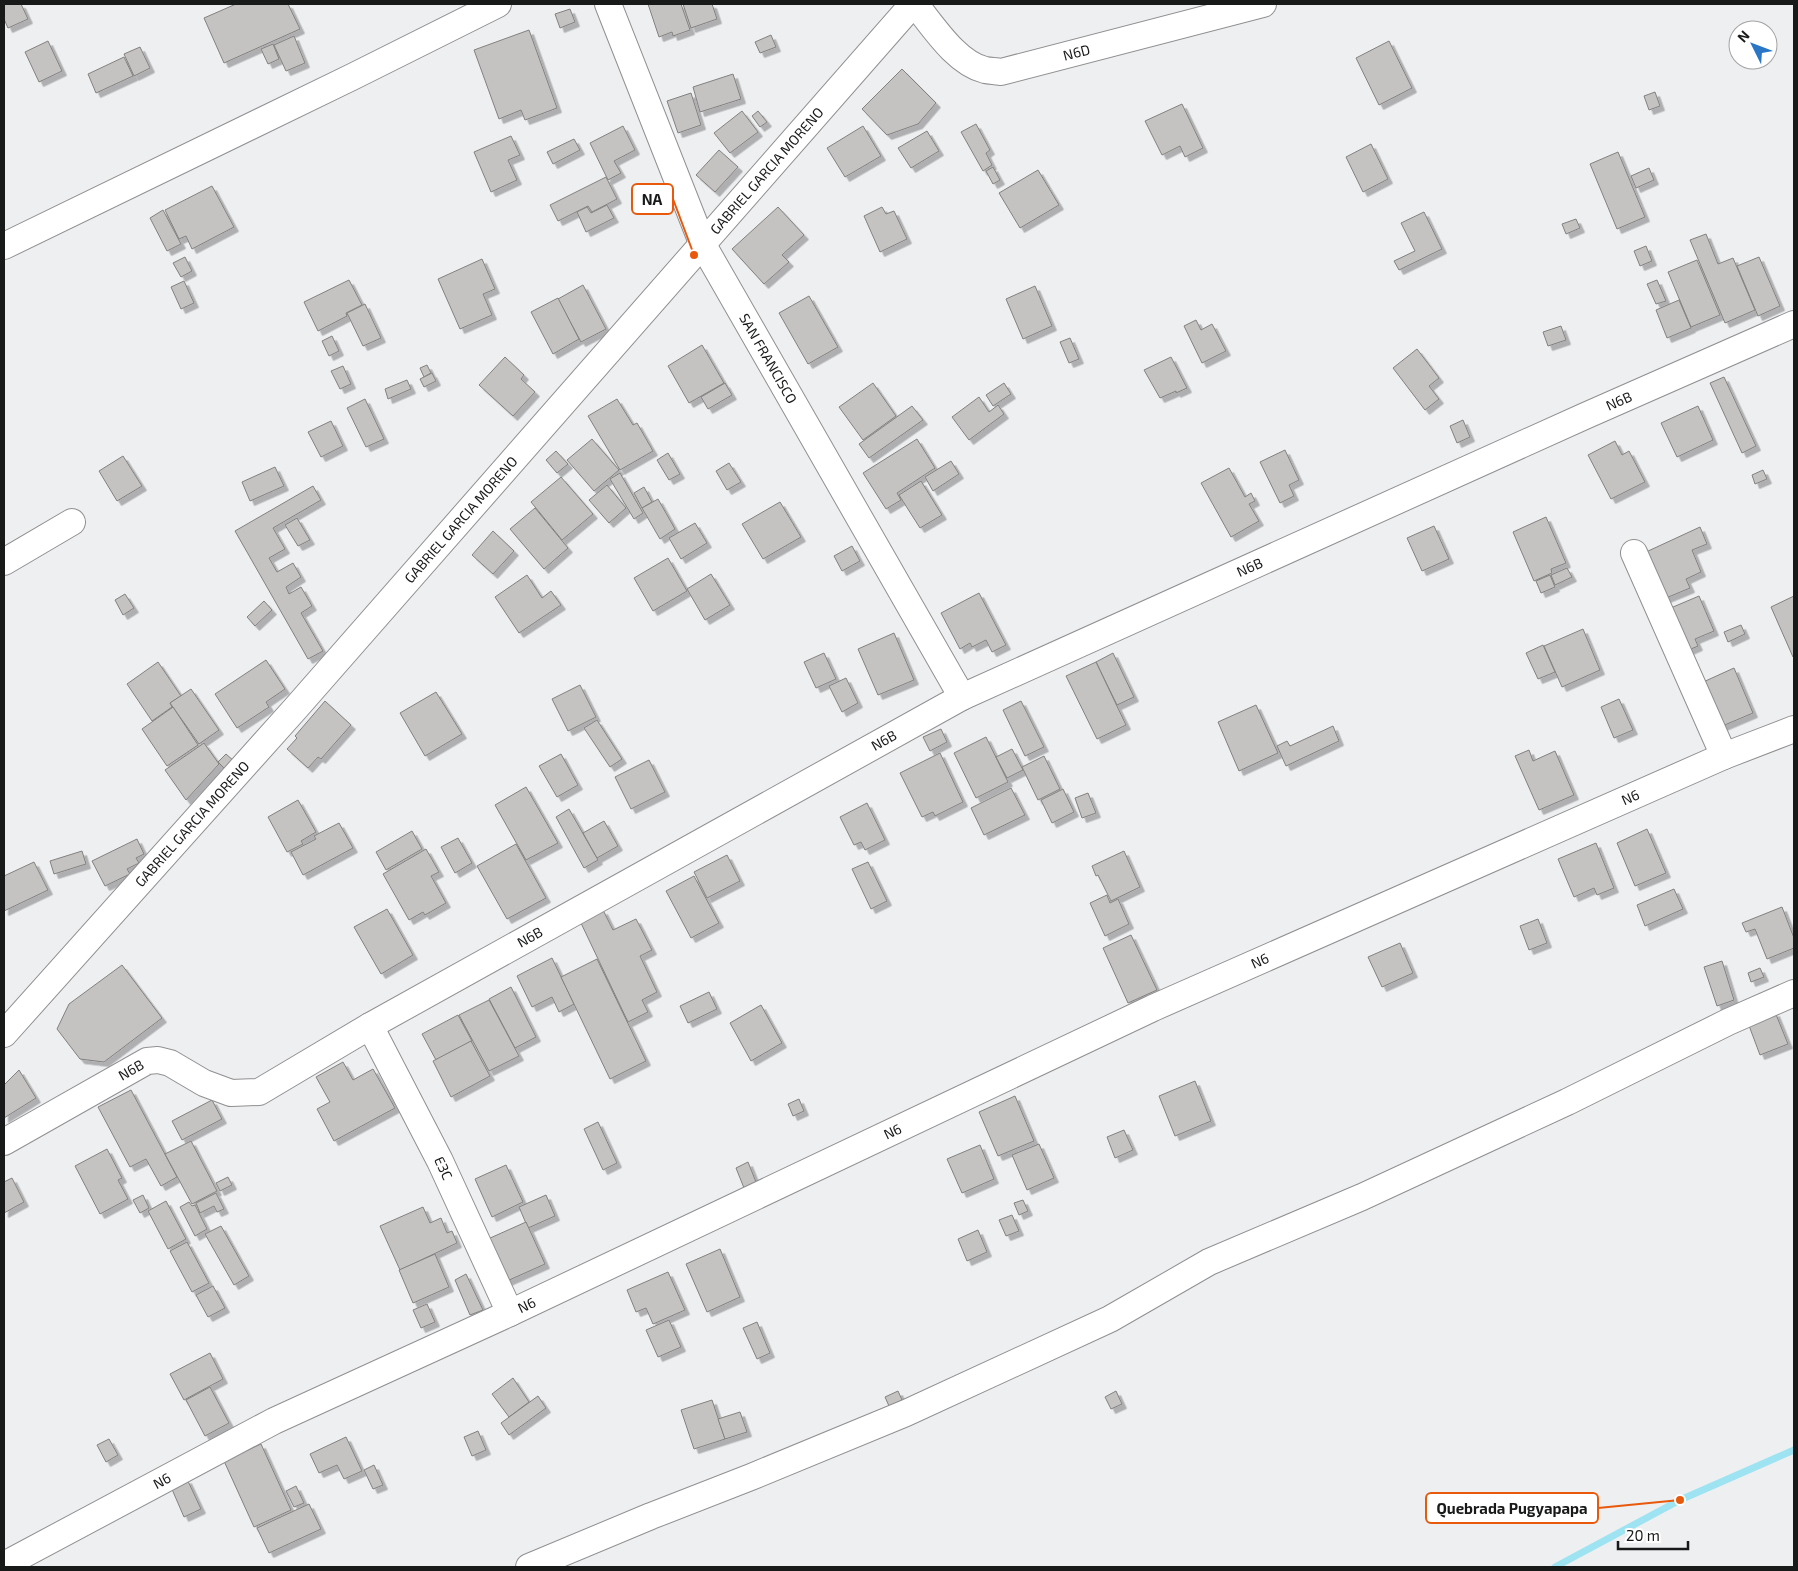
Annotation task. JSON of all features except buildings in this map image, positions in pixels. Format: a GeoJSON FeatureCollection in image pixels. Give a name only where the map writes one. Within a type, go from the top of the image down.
{"type":"FeatureCollection","features":[{"type":"Feature","properties":{"kind":"street"},"geometry":{"type":"LineString","coordinates":[[4,246],[498,4]]}},
{"type":"Feature","properties":{"kind":"street","name":"SAN FRANCISCO"},"geometry":{"type":"LineString","coordinates":[[608,4],[703,245],[962,697]]}},
{"type":"Feature","properties":{"kind":"street","name":"GABRIEL GARCIA MORENO"},"geometry":{"type":"LineString","coordinates":[[4,1034],[295,709],[914,4]]}},
{"type":"Feature","properties":{"kind":"street","name":"N6D"},"geometry":{"type":"LineString","coordinates":[[914,4],[949,47],[969,62],[984,70],[1001,72],[1263,4]]}},
{"type":"Feature","properties":{"kind":"street","name":"N6B"},"geometry":{"type":"LineString","coordinates":[[4,1142],[147,1061],[158,1060],[170,1063],[204,1083],[231,1093],[259,1092],[370,1026],[962,697],[1576,420],[1794,324]]}},
{"type":"Feature","properties":{"kind":"street"},"geometry":{"type":"LineString","coordinates":[[4,562],[72,522]]}},
{"type":"Feature","properties":{"kind":"street"},"geometry":{"type":"LineString","coordinates":[[1634,553],[1724,756]]}},
{"type":"Feature","properties":{"kind":"street","name":"N6"},"geometry":{"type":"LineString","coordinates":[[4,1565],[274,1421],[510,1313],[1153,1008],[1724,756],[1794,729]]}},
{"type":"Feature","properties":{"kind":"street"},"geometry":{"type":"LineString","coordinates":[[529,1567],[906,1413],[1110,1319],[1209,1262],[1362,1197],[1567,1102],[1728,1022],[1794,993]]}},
{"type":"Feature","properties":{"kind":"street","name":"E3C"},"geometry":{"type":"LineString","coordinates":[[370,1026],[440,1161],[510,1313]]}},
{"type":"Feature","properties":{"kind":"waterway"},"geometry":{"type":"LineString","coordinates":[[1555,1567],[1680,1500],[1794,1450]]}},
{"type":"Feature","properties":{"kind":"place","name":"NA"},"geometry":{"type":"Point","coordinates":[694,255]}},
{"type":"Feature","properties":{"kind":"place","name":"Quebrada Pugyapapa"},"geometry":{"type":"Point","coordinates":[1680,1500]}}]}
